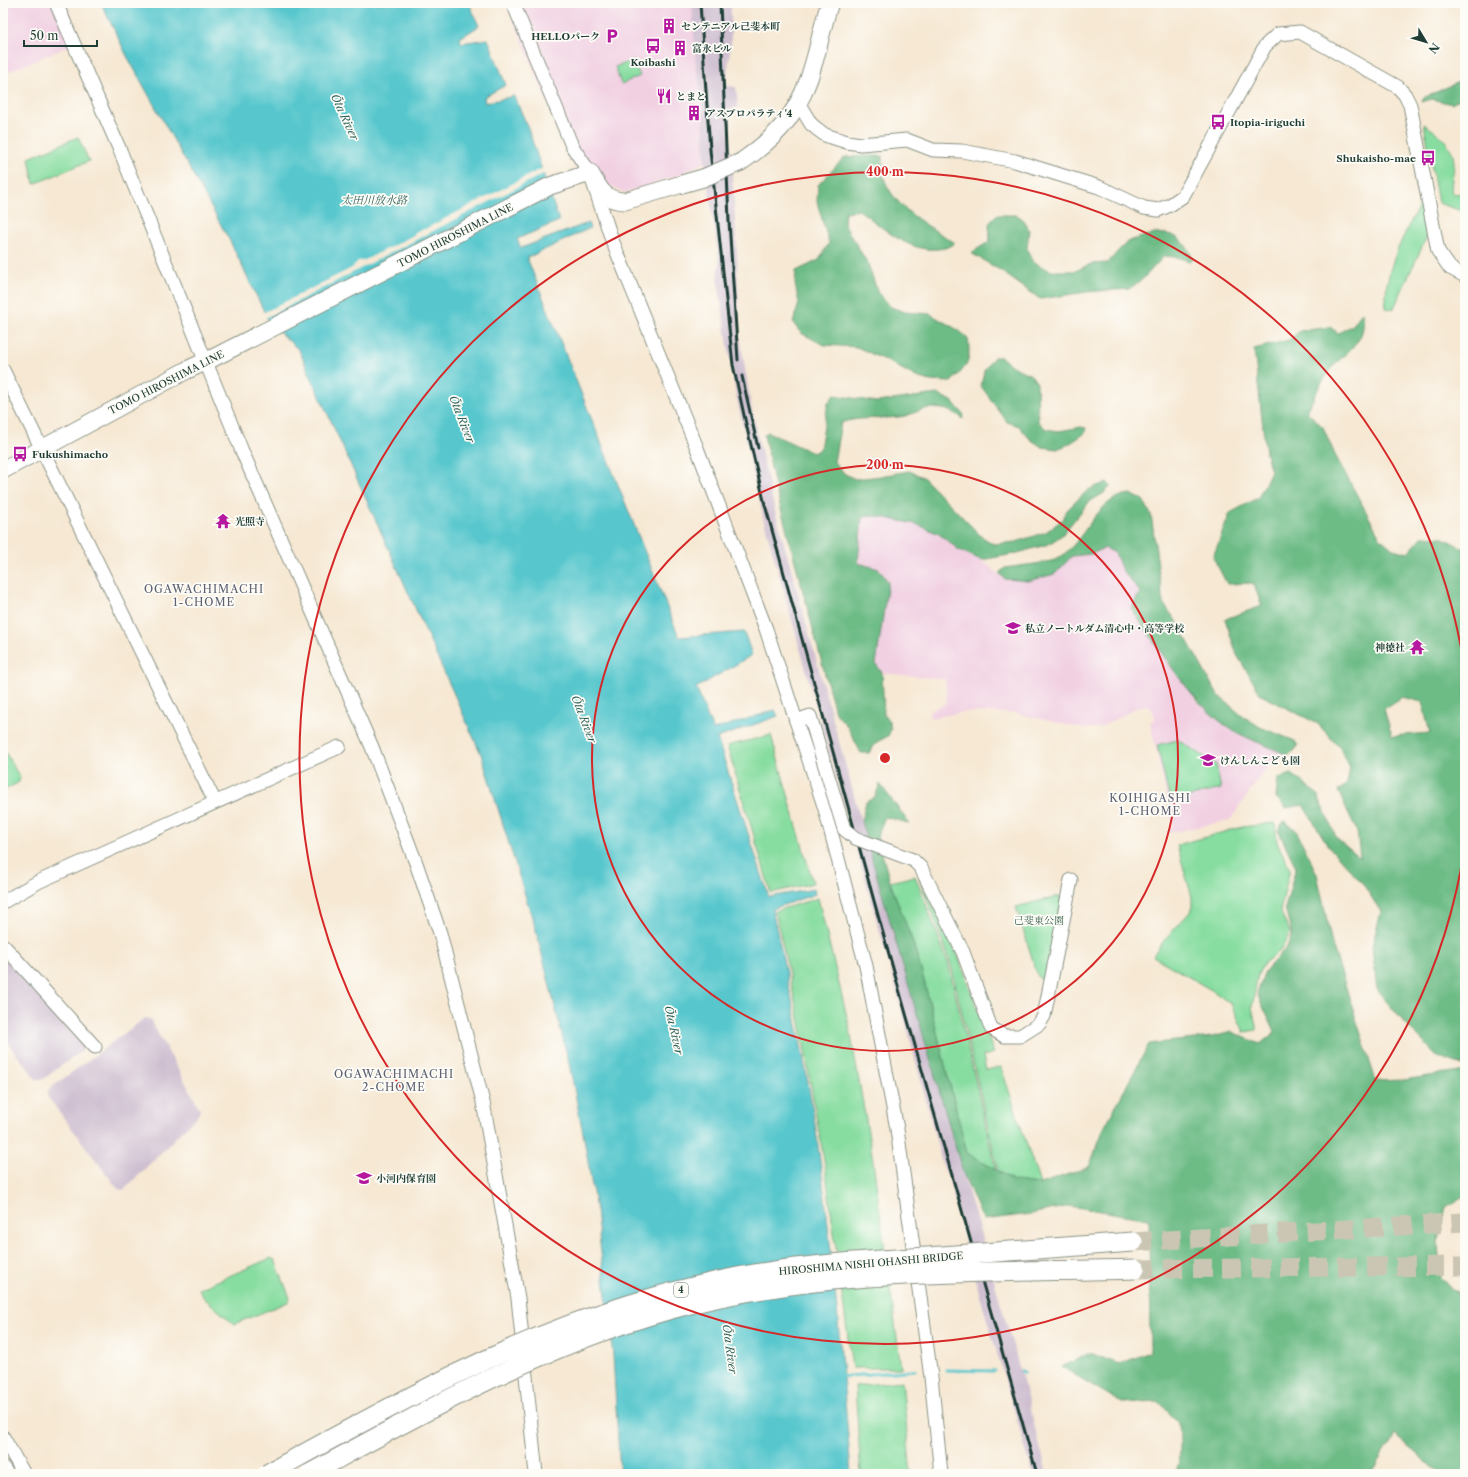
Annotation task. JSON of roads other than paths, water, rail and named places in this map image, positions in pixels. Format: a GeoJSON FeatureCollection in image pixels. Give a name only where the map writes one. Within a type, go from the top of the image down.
{"type":"FeatureCollection","features":[{"type":"Feature","properties":{"kind":"highway","name":"HIROSHIMA NISHI OHASHI BRIDGE"},"geometry":{"type":"LineString","coordinates":[[266,1474],[397,1403],[499,1355],[584,1320],[631,1304],[691,1288],[749,1275],[804,1267],[1133,1242]]}},
{"type":"Feature","properties":{"kind":"highway","name":"HIROSHIMA NISHI OHASHI BRIDGE"},"geometry":{"type":"LineString","coordinates":[[310,1474],[455,1395],[541,1355],[635,1319],[695,1303],[753,1291],[829,1280],[886,1276],[1135,1269]]}},
{"type":"Feature","properties":{"kind":"main road"},"geometry":{"type":"LineString","coordinates":[[584,175],[607,198],[616,201],[625,201],[703,178],[741,162],[777,134],[799,104],[811,73],[830,3]]}},
{"type":"Feature","properties":{"kind":"main road","name":"TOMO HIROSHIMA LINE"},"geometry":{"type":"LineString","coordinates":[[3,470],[187,370],[550,186],[584,175]]}},
{"type":"Feature","properties":{"kind":"street"},"geometry":{"type":"LineString","coordinates":[[56,3],[209,360],[245,458],[372,747],[440,933],[483,1102],[518,1298],[536,1474]]}},
{"type":"Feature","properties":{"kind":"street"},"geometry":{"type":"LineString","coordinates":[[513,3],[697,448],[766,629],[825,809],[866,966],[898,1129],[931,1377],[941,1474]]}},
{"type":"Feature","properties":{"kind":"street"},"geometry":{"type":"LineString","coordinates":[[799,104],[811,124],[826,135],[837,140],[861,144],[907,140],[933,150],[962,151],[1000,158],[1042,169],[1099,187],[1144,208],[1158,210],[1170,205],[1184,196],[1265,46],[1278,34],[1300,32],[1398,87],[1405,95],[1410,105],[1438,251],[1450,268],[1465,276]]}},
{"type":"Feature","properties":{"kind":"street"},"geometry":{"type":"LineString","coordinates":[[3,370],[215,802]]}},
{"type":"Feature","properties":{"kind":"street"},"geometry":{"type":"LineString","coordinates":[[796,721],[810,716],[844,829],[855,838],[913,860],[921,868],[963,952],[991,1028],[997,1033],[1004,1036],[1020,1036],[1032,1030],[1039,1024],[1044,1016],[1071,880]]}},
{"type":"Feature","properties":{"kind":"street"},"geometry":{"type":"LineString","coordinates":[[3,902],[38,882],[339,747]]}},
{"type":"Feature","properties":{"kind":"street"},"geometry":{"type":"LineString","coordinates":[[3,945],[95,1047]]}},
{"type":"Feature","properties":{"kind":"street"},"geometry":{"type":"LineString","coordinates":[[3,1437],[24,1474]]}},
{"type":"Feature","properties":{"kind":"street"},"geometry":{"type":"LineString","coordinates":[[3,1467],[7,1474]]}},
{"type":"Feature","properties":{"kind":"water","name":"太田川放水路"},"geometry":{"type":"Polygon","coordinates":[[[101,3],[469,3],[479,26],[460,38],[461,43],[488,39],[506,85],[484,97],[485,103],[514,96],[527,125],[559,221],[517,239],[521,248],[588,223],[590,228],[527,258],[679,637],[744,632],[752,655],[696,688],[713,730],[775,710],[778,716],[717,738],[769,897],[814,889],[815,894],[772,909],[800,1038],[817,1134],[834,1282],[851,1474],[620,1474],[613,1355],[596,1210],[584,1138],[569,1063],[536,930],[481,754],[299,350],[270,324],[231,243],[127,56],[101,3]]]}},
{"type":"Feature","properties":{"kind":"waterway"},"geometry":{"type":"LineString","coordinates":[[839,1377],[915,1370]]}},
{"type":"Feature","properties":{"kind":"waterway"},"geometry":{"type":"LineString","coordinates":[[946,1370],[994,1371]]}},
{"type":"Feature","properties":{"kind":"tunnel"},"geometry":{"type":"LineString","coordinates":[[1133,1242],[1465,1222]]}},
{"type":"Feature","properties":{"kind":"tunnel"},"geometry":{"type":"LineString","coordinates":[[1135,1269],[1465,1266]]}},
{"type":"Feature","properties":{"kind":"railway"},"geometry":{"type":"LineString","coordinates":[[700,3],[710,150],[733,365],[744,415],[764,501],[879,919],[1037,1474]]}},
{"type":"Feature","properties":{"kind":"railway"},"geometry":{"type":"LineString","coordinates":[[720,3],[729,221],[738,360]]}},
{"type":"Feature","properties":{"kind":"railway"},"geometry":{"type":"LineString","coordinates":[[742,376],[758,448]]}},
{"type":"Feature","properties":{"kind":"place","name":"センテニアル己斐本町"},"geometry":{"type":"Point","coordinates":[669,26]}},
{"type":"Feature","properties":{"kind":"place","name":"HELLOパーク"},"geometry":{"type":"Point","coordinates":[612,36]}},
{"type":"Feature","properties":{"kind":"place","name":"Koibashi"},"geometry":{"type":"Point","coordinates":[653,46]}},
{"type":"Feature","properties":{"kind":"place","name":"富永ビル"},"geometry":{"type":"Point","coordinates":[680,48]}},
{"type":"Feature","properties":{"kind":"place","name":"とまと"},"geometry":{"type":"Point","coordinates":[664,96]}},
{"type":"Feature","properties":{"kind":"place","name":"アスプロパラティ'4"},"geometry":{"type":"Point","coordinates":[694,113]}},
{"type":"Feature","properties":{"kind":"place","name":"Itopia-iriguchi"},"geometry":{"type":"Point","coordinates":[1218,122]}},
{"type":"Feature","properties":{"kind":"place","name":"Shukaisho-mae"},"geometry":{"type":"Point","coordinates":[1428,158]}},
{"type":"Feature","properties":{"kind":"place","name":"Fukushimacho"},"geometry":{"type":"Point","coordinates":[20,454]}},
{"type":"Feature","properties":{"kind":"place","name":"光照寺"},"geometry":{"type":"Point","coordinates":[223,521]}},
{"type":"Feature","properties":{"kind":"place","name":"私立ノートルダム清心中・高等学校"},"geometry":{"type":"Point","coordinates":[1013,628]}},
{"type":"Feature","properties":{"kind":"place","name":"神徳社"},"geometry":{"type":"Point","coordinates":[1417,647]}},
{"type":"Feature","properties":{"kind":"place","name":"けんしんこども園"},"geometry":{"type":"Point","coordinates":[1208,760]}},
{"type":"Feature","properties":{"kind":"place","name":"小河内保育園"},"geometry":{"type":"Point","coordinates":[364,1178]}},
{"type":"Feature","properties":{"kind":"district","name":"OGAWACHIMACHI 1-CHOME"},"geometry":{"type":"Point","coordinates":[204,595]}},
{"type":"Feature","properties":{"kind":"district","name":"KOIHIGASHI 1-CHOME"},"geometry":{"type":"Point","coordinates":[1150,804]}},
{"type":"Feature","properties":{"kind":"district","name":"OGAWACHIMACHI 2-CHOME"},"geometry":{"type":"Point","coordinates":[394,1080]}},
{"type":"Feature","properties":{"kind":"water label","name":"Ōta River"},"geometry":{"type":"Point","coordinates":[345,117]}},
{"type":"Feature","properties":{"kind":"water label","name":"Ōta River"},"geometry":{"type":"Point","coordinates":[462,419]}},
{"type":"Feature","properties":{"kind":"water label","name":"Ōta River"},"geometry":{"type":"Point","coordinates":[584,719]}},
{"type":"Feature","properties":{"kind":"water label","name":"Ōta River"},"geometry":{"type":"Point","coordinates":[674,1030]}},
{"type":"Feature","properties":{"kind":"water label","name":"Ōta River"},"geometry":{"type":"Point","coordinates":[730,1349]}},
{"type":"Feature","properties":{"kind":"park label","name":"己斐東公園"},"geometry":{"type":"Point","coordinates":[1039,920]}}]}
